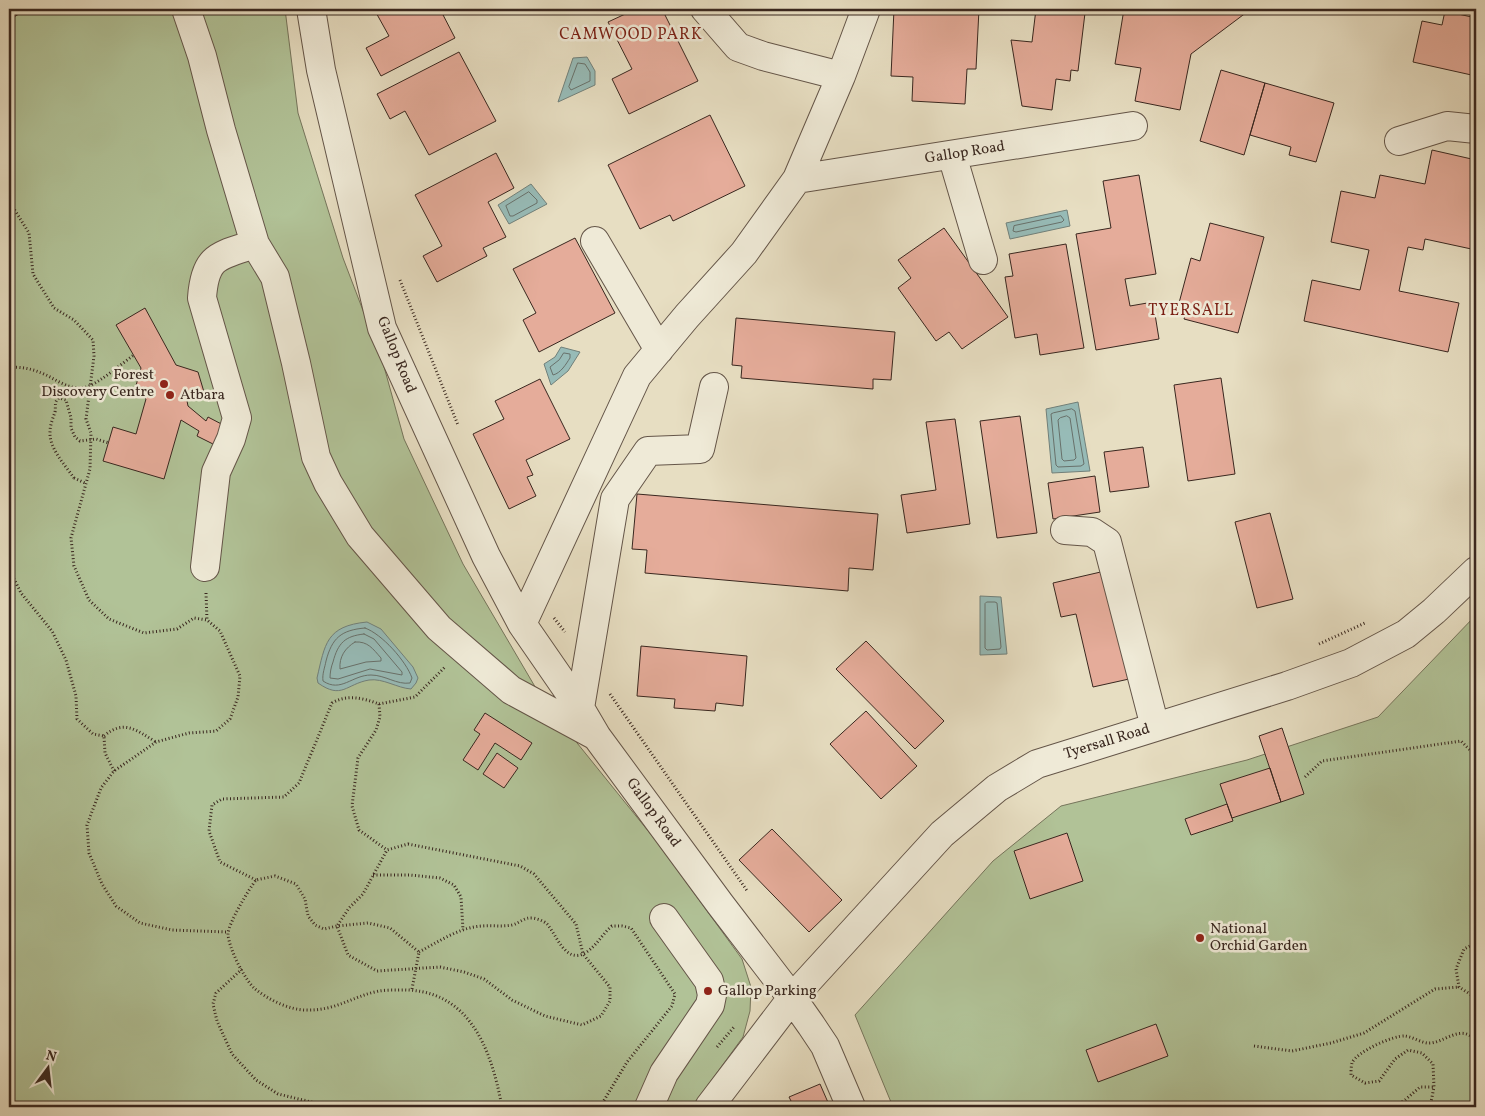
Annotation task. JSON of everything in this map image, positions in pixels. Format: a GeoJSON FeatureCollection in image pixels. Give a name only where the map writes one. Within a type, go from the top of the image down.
{"type":"FeatureCollection","features":[{"type":"Feature","properties":{"kind":"street"},"geometry":{"type":"LineString","coordinates":[[186,9],[202,56],[221,130],[255,244],[275,277],[316,457],[328,483],[360,536],[439,628],[510,690],[597,737]]}},
{"type":"Feature","properties":{"kind":"street","name":"Gallop Road"},"geometry":{"type":"LineString","coordinates":[[311,9],[321,70],[382,328],[486,556],[522,624],[580,708],[597,737],[792,998],[825,1046],[851,1107]]}},
{"type":"Feature","properties":{"kind":"street"},"geometry":{"type":"LineString","coordinates":[[705,9],[738,47],[763,56],[841,76]]}},
{"type":"Feature","properties":{"kind":"street"},"geometry":{"type":"LineString","coordinates":[[522,624],[637,376],[744,253],[797,179],[841,76],[866,9]]}},
{"type":"Feature","properties":{"kind":"street","name":"Gallop Road"},"geometry":{"type":"LineString","coordinates":[[797,179],[1132,126]]}},
{"type":"Feature","properties":{"kind":"street"},"geometry":{"type":"LineString","coordinates":[[1399,141],[1447,126],[1476,129]]}},
{"type":"Feature","properties":{"kind":"street"},"geometry":{"type":"LineString","coordinates":[[952,155],[983,260]]}},
{"type":"Feature","properties":{"kind":"street"},"geometry":{"type":"LineString","coordinates":[[595,241],[659,350]]}},
{"type":"Feature","properties":{"kind":"street"},"geometry":{"type":"LineString","coordinates":[[205,567],[216,472],[231,439],[236,418],[202,298],[203,283],[207,269],[218,257],[255,244]]}},
{"type":"Feature","properties":{"kind":"street"},"geometry":{"type":"LineString","coordinates":[[580,708],[615,499],[648,452],[700,449],[714,387]]}},
{"type":"Feature","properties":{"kind":"street"},"geometry":{"type":"LineString","coordinates":[[1064,530],[1092,532],[1107,542],[1155,727]]}},
{"type":"Feature","properties":{"kind":"street","name":"Tyersall Road"},"geometry":{"type":"LineString","coordinates":[[709,1107],[792,998],[942,834],[997,788],[1037,764],[1287,686],[1351,663],[1406,634],[1434,611],[1476,571]]}},
{"type":"Feature","properties":{"kind":"street"},"geometry":{"type":"LineString","coordinates":[[648,1107],[664,1073],[710,1005],[712,995],[709,981],[664,918]]}},
{"type":"Feature","properties":{"kind":"path"},"geometry":{"type":"LineString","coordinates":[[9,201],[29,233],[33,274],[54,308],[74,320],[93,340],[94,356],[86,419],[91,433],[90,469],[71,538],[74,566],[89,600],[109,619],[144,633],[178,629],[194,618],[207,620],[220,631],[240,676],[238,697],[230,719],[216,731],[188,733],[156,742],[114,771],[100,788],[87,826],[88,853],[102,884],[116,906],[140,922],[172,930],[228,932]]}},
{"type":"Feature","properties":{"kind":"path"},"geometry":{"type":"LineString","coordinates":[[397,271],[459,428]]}},
{"type":"Feature","properties":{"kind":"path"},"geometry":{"type":"LineString","coordinates":[[9,367],[41,372],[56,381],[80,388],[89,386],[134,355]]}},
{"type":"Feature","properties":{"kind":"path"},"geometry":{"type":"LineString","coordinates":[[85,483],[74,478],[53,446],[50,430],[57,399],[66,400],[71,418],[71,428],[75,437],[80,441],[96,439],[109,443]]}},
{"type":"Feature","properties":{"kind":"path"},"geometry":{"type":"LineString","coordinates":[[9,569],[21,593],[52,631],[66,660],[76,696],[76,718],[93,734],[104,736]]}},
{"type":"Feature","properties":{"kind":"path"},"geometry":{"type":"LineString","coordinates":[[535,594],[588,661],[749,894]]}},
{"type":"Feature","properties":{"kind":"path"},"geometry":{"type":"LineString","coordinates":[[419,952],[390,928],[368,923],[324,929],[315,925],[308,916],[305,899],[296,884],[275,876],[256,880],[220,862],[209,831],[212,805],[222,799],[284,797],[300,783],[332,704],[338,699],[360,697],[379,704],[415,697],[462,648]]}},
{"type":"Feature","properties":{"kind":"path"},"geometry":{"type":"LineString","coordinates":[[379,704],[380,716],[376,730],[358,758],[352,806],[359,830],[387,850]]}},
{"type":"Feature","properties":{"kind":"path"},"geometry":{"type":"LineString","coordinates":[[104,736],[112,729],[122,726],[136,729],[156,742]]}},
{"type":"Feature","properties":{"kind":"path"},"geometry":{"type":"LineString","coordinates":[[104,736],[105,752],[114,771]]}},
{"type":"Feature","properties":{"kind":"path"},"geometry":{"type":"LineString","coordinates":[[1305,777],[1322,761],[1461,741],[1476,756]]}},
{"type":"Feature","properties":{"kind":"path"},"geometry":{"type":"LineString","coordinates":[[408,844],[520,866],[534,874],[576,924],[583,954],[610,987],[610,1001],[601,1016],[582,1025],[544,1016],[512,1000],[484,979],[464,972],[440,967],[378,971],[363,965],[348,955],[337,926],[349,908],[363,894],[387,850],[408,844]]}},
{"type":"Feature","properties":{"kind":"path"},"geometry":{"type":"LineString","coordinates":[[373,875],[410,875],[440,878],[454,884],[461,897],[463,930]]}},
{"type":"Feature","properties":{"kind":"path"},"geometry":{"type":"LineString","coordinates":[[256,880],[247,892],[228,932],[233,956],[254,988],[279,1004],[305,1010],[335,1007],[379,991],[412,989],[432,993],[457,1006],[479,1034],[492,1062],[502,1107]]}},
{"type":"Feature","properties":{"kind":"path"},"geometry":{"type":"LineString","coordinates":[[412,989],[414,970],[419,952],[463,930],[482,926],[498,927],[515,924],[527,917],[536,918],[546,924],[562,948],[573,954],[583,954],[598,942],[612,926],[631,928],[675,994],[672,1006],[627,1062],[600,1107]]}},
{"type":"Feature","properties":{"kind":"path"},"geometry":{"type":"LineString","coordinates":[[1459,987],[1456,969],[1464,949],[1476,943]]}},
{"type":"Feature","properties":{"kind":"path"},"geometry":{"type":"LineString","coordinates":[[242,969],[216,992],[213,1004],[217,1021],[232,1054],[256,1080],[278,1094],[332,1107]]}},
{"type":"Feature","properties":{"kind":"path"},"geometry":{"type":"LineString","coordinates":[[1254,1046],[1292,1051],[1331,1043],[1364,1033],[1435,989],[1459,987],[1476,998]]}},
{"type":"Feature","properties":{"kind":"path"},"geometry":{"type":"LineString","coordinates":[[1430,1107],[1434,1087],[1433,1064],[1422,1053],[1408,1050],[1395,1059],[1379,1081],[1366,1083],[1351,1075],[1352,1063],[1362,1052],[1394,1038],[1405,1036],[1429,1044],[1462,1033],[1473,1037],[1476,1042]]}},
{"type":"Feature","properties":{"kind":"path"},"geometry":{"type":"LineString","coordinates":[[1393,1107],[1405,1100],[1420,1087],[1434,1087]]}},
{"type":"Feature","properties":{"kind":"path"},"geometry":{"type":"LineString","coordinates":[[1358,1107],[1364,1105],[1374,1107]]}},
{"type":"Feature","properties":{"kind":"green space"},"geometry":{"type":"Polygon","coordinates":[[[9,9],[285,9],[298,113],[343,258],[383,363],[404,439],[463,564],[544,702],[657,842],[742,959],[751,987],[750,1011],[743,1037],[697,1100],[694,1107],[9,1107],[9,9]]]}},
{"type":"Feature","properties":{"kind":"green space","name":"National Orchid Garden"},"geometry":{"type":"Polygon","coordinates":[[[1476,615],[1476,1107],[893,1107],[855,1015],[993,861],[1061,806],[1247,760],[1378,717],[1476,615]]]}},
{"type":"Feature","properties":{"kind":"water"},"geometry":{"type":"Polygon","coordinates":[[[587,57],[595,71],[595,85],[558,102],[573,58],[587,57]]]}},
{"type":"Feature","properties":{"kind":"water"},"geometry":{"type":"Polygon","coordinates":[[[531,184],[547,204],[509,224],[498,205],[531,184]]]}},
{"type":"Feature","properties":{"kind":"water"},"geometry":{"type":"Polygon","coordinates":[[[1067,210],[1070,226],[1010,239],[1006,223],[1067,210]]]}},
{"type":"Feature","properties":{"kind":"water"},"geometry":{"type":"Polygon","coordinates":[[[561,347],[580,352],[568,371],[551,385],[544,364],[555,357],[561,347]]]}},
{"type":"Feature","properties":{"kind":"water"},"geometry":{"type":"Polygon","coordinates":[[[1078,402],[1090,471],[1052,473],[1046,409],[1078,402]]]}},
{"type":"Feature","properties":{"kind":"water"},"geometry":{"type":"Polygon","coordinates":[[[980,596],[1001,597],[1007,654],[980,655],[980,596]]]}},
{"type":"Feature","properties":{"kind":"water"},"geometry":{"type":"Polygon","coordinates":[[[367,622],[381,629],[413,667],[418,678],[411,689],[369,680],[339,691],[326,688],[318,683],[317,678],[322,655],[330,639],[343,628],[367,622]]]}},
{"type":"Feature","properties":{"kind":"building"},"geometry":{"type":"Polygon","coordinates":[[[9,9],[27,9],[9,20],[9,9]]]}},
{"type":"Feature","properties":{"kind":"building"},"geometry":{"type":"Polygon","coordinates":[[[374,9],[440,9],[455,38],[381,76],[366,48],[389,36],[374,9]]]}},
{"type":"Feature","properties":{"kind":"building"},"geometry":{"type":"Polygon","coordinates":[[[636,9],[662,9],[698,81],[629,114],[612,79],[632,69],[608,22],[636,9]]]}},
{"type":"Feature","properties":{"kind":"building"},"geometry":{"type":"Polygon","coordinates":[[[894,9],[979,9],[976,69],[967,69],[965,104],[912,101],[913,77],[891,76],[894,9]]]}},
{"type":"Feature","properties":{"kind":"building"},"geometry":{"type":"Polygon","coordinates":[[[1036,9],[1085,13],[1078,71],[1071,70],[1070,81],[1056,79],[1052,110],[1022,106],[1011,40],[1032,42],[1036,9]]]}},
{"type":"Feature","properties":{"kind":"building"},"geometry":{"type":"Polygon","coordinates":[[[1124,9],[1251,9],[1191,54],[1180,110],[1135,101],[1141,68],[1115,64],[1124,9]]]}},
{"type":"Feature","properties":{"kind":"building"},"geometry":{"type":"Polygon","coordinates":[[[1445,11],[1476,18],[1476,76],[1413,62],[1422,21],[1442,25],[1445,11]]]}},
{"type":"Feature","properties":{"kind":"building"},"geometry":{"type":"Polygon","coordinates":[[[459,52],[496,121],[429,155],[405,111],[390,119],[377,94],[459,52]]]}},
{"type":"Feature","properties":{"kind":"building"},"geometry":{"type":"Polygon","coordinates":[[[1221,70],[1265,83],[1244,155],[1200,141],[1221,70]]]}},
{"type":"Feature","properties":{"kind":"building"},"geometry":{"type":"Polygon","coordinates":[[[1265,83],[1334,103],[1316,162],[1289,155],[1291,147],[1250,135],[1265,83]]]}},
{"type":"Feature","properties":{"kind":"building"},"geometry":{"type":"Polygon","coordinates":[[[710,115],[745,186],[673,221],[670,215],[640,229],[608,165],[710,115]]]}},
{"type":"Feature","properties":{"kind":"building"},"geometry":{"type":"Polygon","coordinates":[[[1432,150],[1476,160],[1476,250],[1425,239],[1423,250],[1408,247],[1399,291],[1459,303],[1448,352],[1304,321],[1312,280],[1360,290],[1369,250],[1331,242],[1341,191],[1375,198],[1380,175],[1425,184],[1432,150]]]}},
{"type":"Feature","properties":{"kind":"building"},"geometry":{"type":"Polygon","coordinates":[[[496,153],[514,188],[488,202],[506,237],[483,248],[487,256],[437,282],[423,256],[442,246],[415,195],[496,153]]]}},
{"type":"Feature","properties":{"kind":"building"},"geometry":{"type":"Polygon","coordinates":[[[1139,175],[1156,274],[1125,279],[1130,306],[1153,302],[1159,339],[1096,350],[1076,234],[1111,228],[1103,181],[1139,175]]]}},
{"type":"Feature","properties":{"kind":"building"},"geometry":{"type":"Polygon","coordinates":[[[1210,223],[1264,237],[1238,333],[1184,319],[1188,306],[1179,303],[1191,258],[1200,261],[1210,223]]]}},
{"type":"Feature","properties":{"kind":"building"},"geometry":{"type":"Polygon","coordinates":[[[944,228],[1008,317],[962,349],[949,332],[936,341],[898,288],[911,278],[898,260],[944,228]]]}},
{"type":"Feature","properties":{"kind":"building"},"geometry":{"type":"Polygon","coordinates":[[[575,238],[615,313],[539,352],[523,320],[536,313],[513,269],[575,238]]]}},
{"type":"Feature","properties":{"kind":"building"},"geometry":{"type":"Polygon","coordinates":[[[1066,244],[1084,348],[1040,355],[1037,334],[1015,338],[1005,277],[1013,276],[1009,254],[1066,244]]]}},
{"type":"Feature","properties":{"kind":"building","name":"Atbara"},"geometry":{"type":"Polygon","coordinates":[[[145,308],[176,365],[198,372],[204,392],[187,401],[188,406],[206,421],[208,417],[229,428],[219,447],[197,436],[199,431],[181,420],[164,479],[103,461],[113,427],[136,434],[146,399],[135,389],[141,368],[116,325],[145,308]]]}},
{"type":"Feature","properties":{"kind":"building"},"geometry":{"type":"Polygon","coordinates":[[[736,318],[895,332],[891,380],[873,379],[873,389],[741,378],[742,366],[732,365],[736,318]]]}},
{"type":"Feature","properties":{"kind":"building"},"geometry":{"type":"Polygon","coordinates":[[[1221,378],[1235,474],[1188,481],[1174,385],[1221,378]]]}},
{"type":"Feature","properties":{"kind":"building"},"geometry":{"type":"Polygon","coordinates":[[[540,379],[570,439],[526,460],[533,475],[527,477],[536,496],[509,509],[473,434],[504,419],[495,401],[540,379]]]}},
{"type":"Feature","properties":{"kind":"building"},"geometry":{"type":"Polygon","coordinates":[[[1020,416],[1037,533],[997,538],[980,421],[1020,416]]]}},
{"type":"Feature","properties":{"kind":"building"},"geometry":{"type":"Polygon","coordinates":[[[955,419],[970,524],[907,533],[901,495],[936,490],[926,422],[955,419]]]}},
{"type":"Feature","properties":{"kind":"building"},"geometry":{"type":"Polygon","coordinates":[[[1143,447],[1149,487],[1110,492],[1104,452],[1143,447]]]}},
{"type":"Feature","properties":{"kind":"building"},"geometry":{"type":"Polygon","coordinates":[[[1095,476],[1100,512],[1053,519],[1048,483],[1095,476]]]}},
{"type":"Feature","properties":{"kind":"building"},"geometry":{"type":"Polygon","coordinates":[[[637,494],[878,514],[873,570],[849,568],[848,591],[645,573],[647,550],[632,549],[637,494]]]}},
{"type":"Feature","properties":{"kind":"building"},"geometry":{"type":"Polygon","coordinates":[[[1270,513],[1293,599],[1257,608],[1235,522],[1270,513]]]}},
{"type":"Feature","properties":{"kind":"building"},"geometry":{"type":"Polygon","coordinates":[[[1105,571],[1129,679],[1093,687],[1076,614],[1061,617],[1053,583],[1105,571]]]}},
{"type":"Feature","properties":{"kind":"building"},"geometry":{"type":"Polygon","coordinates":[[[866,641],[944,721],[915,749],[836,669],[866,641]]]}},
{"type":"Feature","properties":{"kind":"building"},"geometry":{"type":"Polygon","coordinates":[[[641,646],[747,656],[743,706],[716,703],[715,711],[674,708],[675,699],[637,696],[641,646]]]}},
{"type":"Feature","properties":{"kind":"building"},"geometry":{"type":"Polygon","coordinates":[[[866,711],[917,766],[881,799],[830,744],[866,711]]]}},
{"type":"Feature","properties":{"kind":"building"},"geometry":{"type":"Polygon","coordinates":[[[485,713],[532,743],[521,760],[495,743],[478,770],[463,760],[480,734],[474,730],[485,713]]]}},
{"type":"Feature","properties":{"kind":"building"},"geometry":{"type":"Polygon","coordinates":[[[1282,728],[1304,794],[1281,802],[1259,736],[1282,728]]]}},
{"type":"Feature","properties":{"kind":"building"},"geometry":{"type":"Polygon","coordinates":[[[497,753],[518,768],[504,788],[483,774],[497,753]]]}},
{"type":"Feature","properties":{"kind":"building"},"geometry":{"type":"Polygon","coordinates":[[[1270,768],[1281,802],[1232,818],[1220,784],[1270,768]]]}},
{"type":"Feature","properties":{"kind":"building"},"geometry":{"type":"Polygon","coordinates":[[[1227,804],[1233,821],[1191,835],[1185,819],[1227,804]]]}},
{"type":"Feature","properties":{"kind":"building"},"geometry":{"type":"Polygon","coordinates":[[[772,829],[842,900],[809,932],[739,860],[772,829]]]}},
{"type":"Feature","properties":{"kind":"building"},"geometry":{"type":"Polygon","coordinates":[[[1067,833],[1083,881],[1030,899],[1014,851],[1067,833]]]}},
{"type":"Feature","properties":{"kind":"building"},"geometry":{"type":"Polygon","coordinates":[[[1156,1024],[1168,1056],[1098,1082],[1086,1050],[1156,1024]]]}},
{"type":"Feature","properties":{"kind":"building"},"geometry":{"type":"Polygon","coordinates":[[[820,1084],[830,1107],[794,1107],[789,1097],[820,1084]]]}},
{"type":"Feature","properties":{"kind":"place","name":"Forest Discovery Centre"},"geometry":{"type":"Point","coordinates":[164,384]}},
{"type":"Feature","properties":{"kind":"place","name":"Atbara"},"geometry":{"type":"Point","coordinates":[170,395]}},
{"type":"Feature","properties":{"kind":"place","name":"National Orchid Garden"},"geometry":{"type":"Point","coordinates":[1200,938]}},
{"type":"Feature","properties":{"kind":"place","name":"Gallop Parking"},"geometry":{"type":"Point","coordinates":[708,991]}},
{"type":"Feature","properties":{"kind":"district","name":"CAMWOOD PARK"},"geometry":{"type":"Point","coordinates":[631,35]}},
{"type":"Feature","properties":{"kind":"district","name":"TYERSALL"},"geometry":{"type":"Point","coordinates":[1191,311]}}]}
